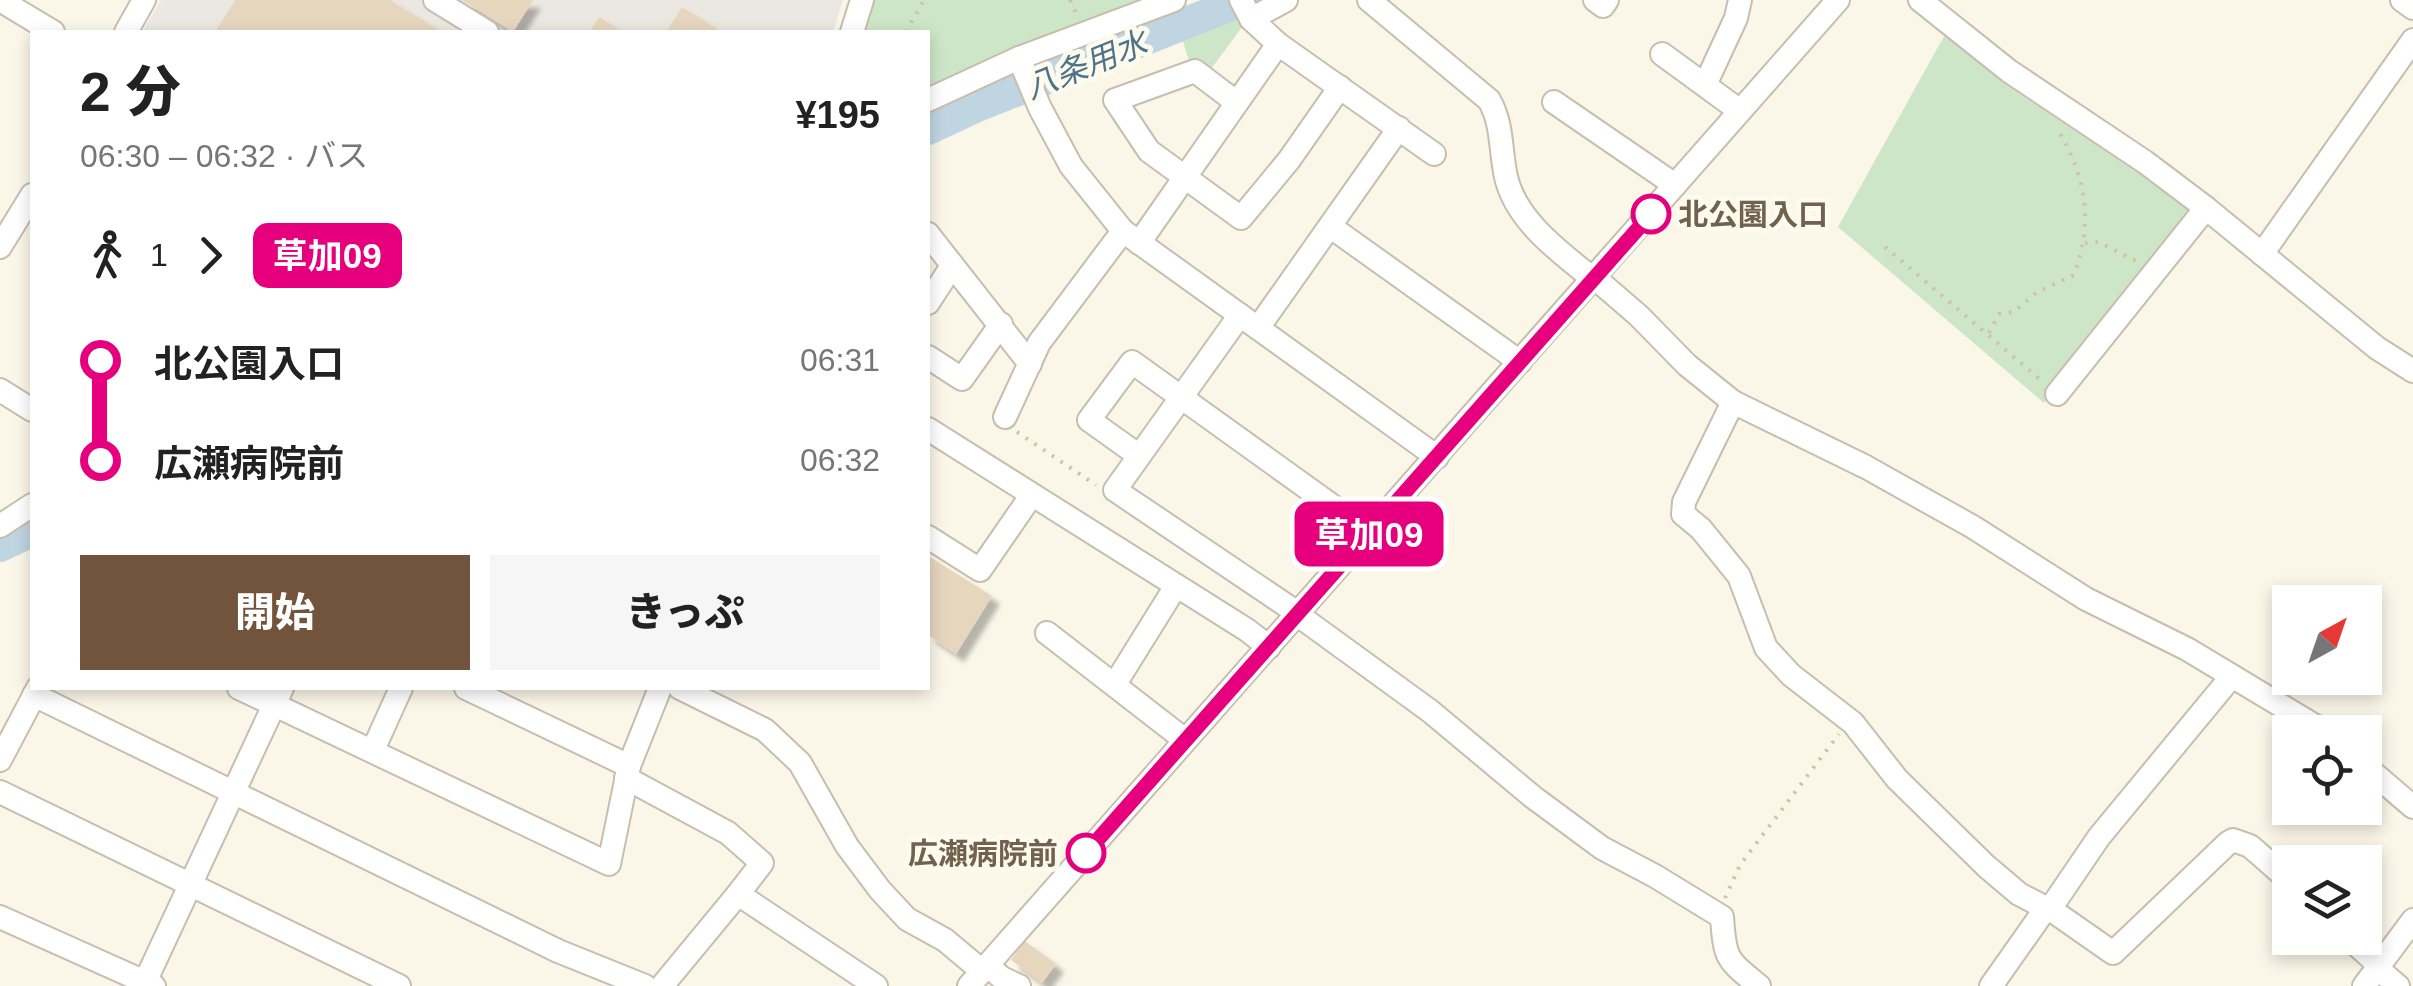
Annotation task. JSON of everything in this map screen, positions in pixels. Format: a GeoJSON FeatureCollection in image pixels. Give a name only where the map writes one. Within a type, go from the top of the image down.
{"type":"FeatureCollection","features":[{"type":"Feature","properties":{"kind":"street"},"geometry":{"type":"LineString","coordinates":[[0,0],[50,30]]}},
{"type":"Feature","properties":{"kind":"street"},"geometry":{"type":"LineString","coordinates":[[127,30],[144,0]]}},
{"type":"Feature","properties":{"kind":"street"},"geometry":{"type":"LineString","coordinates":[[435,0],[483,30]]}},
{"type":"Feature","properties":{"kind":"street"},"geometry":{"type":"LineString","coordinates":[[853,30],[862,0]]}},
{"type":"Feature","properties":{"kind":"street"},"geometry":{"type":"LineString","coordinates":[[930,99],[1174,0]]}},
{"type":"Feature","properties":{"kind":"street"},"geometry":{"type":"LineString","coordinates":[[1286,0],[1246,10],[1278,44],[1434,154]]}},
{"type":"Feature","properties":{"kind":"street"},"geometry":{"type":"LineString","coordinates":[[1369,0],[1488,100],[1497,114],[1510,192],[1546,240],[1639,316],[1687,365],[1732,402],[1881,476],[1973,527],[2086,598],[2187,649],[2297,715]]}},
{"type":"Feature","properties":{"kind":"street"},"geometry":{"type":"LineString","coordinates":[[1594,0],[1602,6],[1606,0]]}},
{"type":"Feature","properties":{"kind":"street"},"geometry":{"type":"LineString","coordinates":[[1705,86],[1736,18],[1740,0]]}},
{"type":"Feature","properties":{"kind":"street"},"geometry":{"type":"LineString","coordinates":[[980,974],[1838,0]]}},
{"type":"Feature","properties":{"kind":"street"},"geometry":{"type":"LineString","coordinates":[[1920,0],[2010,71],[2206,208],[2377,348],[2413,372]]}},
{"type":"Feature","properties":{"kind":"street"},"geometry":{"type":"LineString","coordinates":[[2402,0],[2413,8]]}},
{"type":"Feature","properties":{"kind":"street"},"geometry":{"type":"LineString","coordinates":[[2262,254],[2413,40]]}},
{"type":"Feature","properties":{"kind":"street"},"geometry":{"type":"LineString","coordinates":[[1005,417],[1039,342],[1184,179],[1278,44]]}},
{"type":"Feature","properties":{"kind":"street"},"geometry":{"type":"LineString","coordinates":[[1662,54],[1740,111]]}},
{"type":"Feature","properties":{"kind":"street"},"geometry":{"type":"LineString","coordinates":[[1021,64],[1071,166],[1131,237],[1437,457]]}},
{"type":"Feature","properties":{"kind":"street"},"geometry":{"type":"LineString","coordinates":[[1236,102],[1195,71],[1115,100],[1149,151],[1242,218],[1340,87]]}},
{"type":"Feature","properties":{"kind":"street"},"geometry":{"type":"LineString","coordinates":[[1554,102],[1676,185]]}},
{"type":"Feature","properties":{"kind":"street"},"geometry":{"type":"LineString","coordinates":[[1399,128],[1331,227],[1182,397],[1114,490],[1299,614],[1430,711],[1533,797],[1602,848],[1722,917],[1724,949],[1732,964],[1760,986]]}},
{"type":"Feature","properties":{"kind":"street"},"geometry":{"type":"LineString","coordinates":[[0,247],[30,198]]}},
{"type":"Feature","properties":{"kind":"street"},"geometry":{"type":"LineString","coordinates":[[2057,394],[2206,208]]}},
{"type":"Feature","properties":{"kind":"street"},"geometry":{"type":"LineString","coordinates":[[1331,227],[1520,362]]}},
{"type":"Feature","properties":{"kind":"street"},"geometry":{"type":"LineString","coordinates":[[930,237],[1030,364]]}},
{"type":"Feature","properties":{"kind":"street"},"geometry":{"type":"LineString","coordinates":[[930,300],[952,266]]}},
{"type":"Feature","properties":{"kind":"street"},"geometry":{"type":"LineString","coordinates":[[930,358],[962,379],[1001,324]]}},
{"type":"Feature","properties":{"kind":"street"},"geometry":{"type":"LineString","coordinates":[[1138,455],[1089,420],[1132,362],[1370,533]]}},
{"type":"Feature","properties":{"kind":"street"},"geometry":{"type":"LineString","coordinates":[[0,390],[30,409]]}},
{"type":"Feature","properties":{"kind":"street"},"geometry":{"type":"LineString","coordinates":[[1732,402],[1684,502],[1683,514],[1739,576],[1766,648],[1790,675],[1853,724],[1897,780],[1986,866],[2020,894],[2113,952],[2228,842],[2250,846],[2272,865]]}},
{"type":"Feature","properties":{"kind":"street"},"geometry":{"type":"LineString","coordinates":[[930,430],[1269,647]]}},
{"type":"Feature","properties":{"kind":"street"},"geometry":{"type":"LineString","coordinates":[[930,538],[980,570],[1031,496]]}},
{"type":"Feature","properties":{"kind":"street"},"geometry":{"type":"LineString","coordinates":[[0,526],[30,506]]}},
{"type":"Feature","properties":{"kind":"street"},"geometry":{"type":"LineString","coordinates":[[1114,684],[1176,586]]}},
{"type":"Feature","properties":{"kind":"street"},"geometry":{"type":"LineString","coordinates":[[1048,633],[1185,740]]}},
{"type":"Feature","properties":{"kind":"street"},"geometry":{"type":"LineString","coordinates":[[1992,986],[2098,837],[2232,676]]}},
{"type":"Feature","properties":{"kind":"street"},"geometry":{"type":"LineString","coordinates":[[249,690],[278,696],[373,750],[609,864],[627,772],[659,690]]}},
{"type":"Feature","properties":{"kind":"street"},"geometry":{"type":"LineString","coordinates":[[373,750],[400,690]]}},
{"type":"Feature","properties":{"kind":"street"},"geometry":{"type":"LineString","coordinates":[[470,690],[627,772],[728,833],[762,863],[662,986]]}},
{"type":"Feature","properties":{"kind":"street"},"geometry":{"type":"LineString","coordinates":[[684,690],[765,730],[800,762],[847,846],[906,919],[944,940],[980,974],[1019,986]]}},
{"type":"Feature","properties":{"kind":"street"},"geometry":{"type":"LineString","coordinates":[[718,707],[732,690]]}},
{"type":"Feature","properties":{"kind":"street"},"geometry":{"type":"LineString","coordinates":[[1,757],[36,691],[558,951],[645,986]]}},
{"type":"Feature","properties":{"kind":"street"},"geometry":{"type":"LineString","coordinates":[[0,917],[150,984],[232,790],[278,696]]}},
{"type":"Feature","properties":{"kind":"street"},"geometry":{"type":"LineString","coordinates":[[2382,780],[2413,806]]}},
{"type":"Feature","properties":{"kind":"street"},"geometry":{"type":"LineString","coordinates":[[0,792],[399,986]]}},
{"type":"Feature","properties":{"kind":"street"},"geometry":{"type":"LineString","coordinates":[[738,894],[876,986]]}},
{"type":"Feature","properties":{"kind":"street"},"geometry":{"type":"LineString","coordinates":[[2398,986],[2374,973],[2413,920]]}},
{"type":"Feature","properties":{"kind":"path"},"geometry":{"type":"LineString","coordinates":[[907,30],[924,0]]}},
{"type":"Feature","properties":{"kind":"path"},"geometry":{"type":"LineString","coordinates":[[1988,333],[2000,314],[2014,312],[2036,292],[2074,275],[2086,243],[2086,206],[2076,161],[2056,127]]}},
{"type":"Feature","properties":{"kind":"path"},"geometry":{"type":"LineString","coordinates":[[2086,243],[2098,242],[2118,250],[2152,275]]}},
{"type":"Feature","properties":{"kind":"path"},"geometry":{"type":"LineString","coordinates":[[1885,247],[2057,394]]}},
{"type":"Feature","properties":{"kind":"path"},"geometry":{"type":"LineString","coordinates":[[1005,417],[1012,429],[1031,443],[1106,492],[1114,490]]}},
{"type":"Feature","properties":{"kind":"path"},"geometry":{"type":"LineString","coordinates":[[1722,917],[1725,896],[1740,864],[1840,732]]}},
{"type":"Feature","properties":{"kind":"shaded area"},"geometry":{"type":"Polygon","coordinates":[[[161,0],[843,0],[834,30],[143,30],[161,0]]]}},
{"type":"Feature","properties":{"kind":"green space"},"geometry":{"type":"Polygon","coordinates":[[[869,0],[1166,0],[930,98],[930,30],[860,30],[869,0]]]}},
{"type":"Feature","properties":{"kind":"green space"},"geometry":{"type":"Polygon","coordinates":[[[1239,4],[1248,19],[1202,81],[1193,73],[1179,29],[1239,4]]]}},
{"type":"Feature","properties":{"kind":"green space"},"geometry":{"type":"Polygon","coordinates":[[[1948,29],[2201,208],[2044,403],[1838,227],[1948,29]]]}},
{"type":"Feature","properties":{"kind":"building"},"geometry":{"type":"Polygon","coordinates":[[[235,0],[390,0],[439,30],[216,30],[235,0]]]}},
{"type":"Feature","properties":{"kind":"building"},"geometry":{"type":"Polygon","coordinates":[[[462,0],[533,0],[514,30],[462,0]]]}},
{"type":"Feature","properties":{"kind":"building"},"geometry":{"type":"Polygon","coordinates":[[[682,7],[719,30],[667,30],[682,7]]]}},
{"type":"Feature","properties":{"kind":"building"},"geometry":{"type":"Polygon","coordinates":[[[599,17],[620,30],[590,30],[599,17]]]}},
{"type":"Feature","properties":{"kind":"building"},"geometry":{"type":"Polygon","coordinates":[[[930,557],[992,596],[956,654],[930,636],[930,557]]]}},
{"type":"Feature","properties":{"kind":"building"},"geometry":{"type":"Polygon","coordinates":[[[1025,941],[1056,964],[1042,983],[1011,960],[1025,941]]]}},
{"type":"Feature","properties":{"kind":"waterway","name":"八条用水"},"geometry":{"type":"LineString","coordinates":[[930,128],[1244,0]]}},
{"type":"Feature","properties":{"kind":"waterway","name":"八条用水"},"geometry":{"type":"LineString","coordinates":[[0,546],[30,532]]}},
{"type":"Feature","properties":{"kind":"bus line","name":"草加09"},"geometry":{"type":"LineString","coordinates":[[1086,853],[1651,214]]}},
{"type":"Feature","properties":{"kind":"place","name":"北公園入口"},"geometry":{"type":"Point","coordinates":[1651,214]}},
{"type":"Feature","properties":{"kind":"place","name":"広瀬病院前"},"geometry":{"type":"Point","coordinates":[1086,853]}}]}
